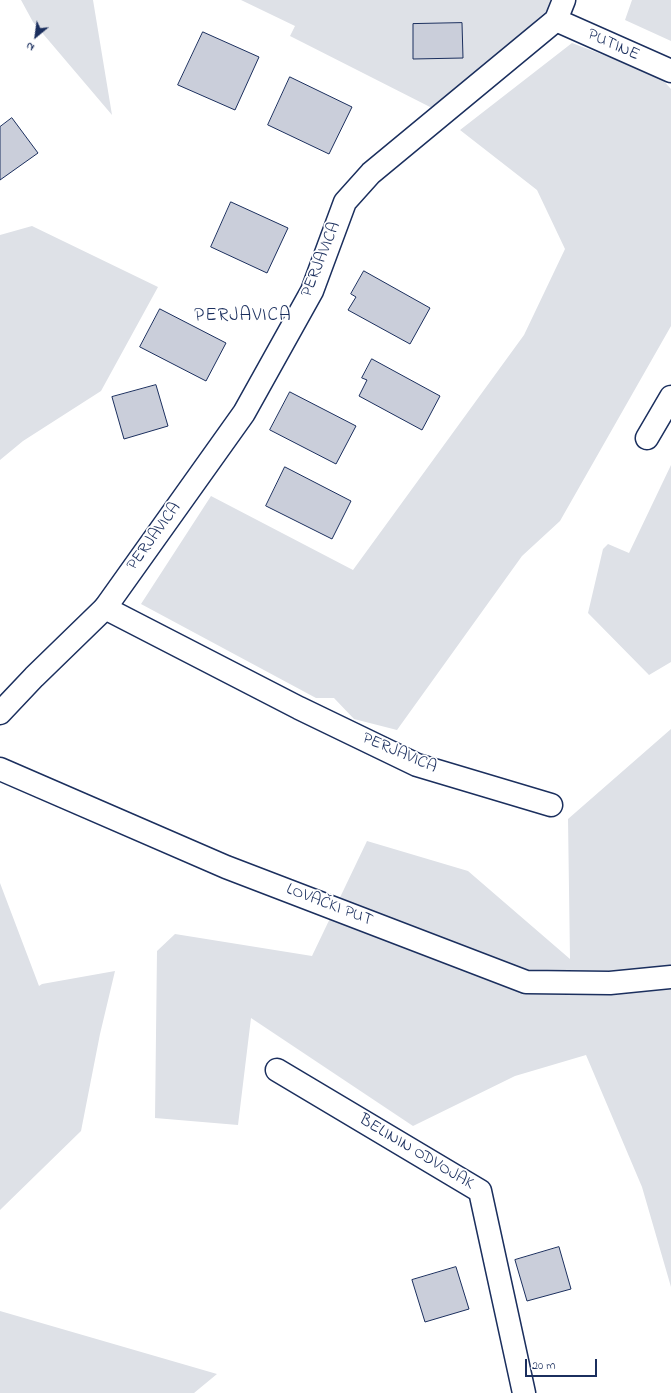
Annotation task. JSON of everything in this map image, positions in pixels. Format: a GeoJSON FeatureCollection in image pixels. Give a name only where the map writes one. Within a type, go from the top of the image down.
{"type":"FeatureCollection","features":[{"type":"Feature","properties":{"kind":"street","name":"PERJAVICA"},"geometry":{"type":"LineString","coordinates":[[0,713],[34,677],[105,608],[244,413],[312,290],[345,202],[371,173],[556,20],[564,0]]}},
{"type":"Feature","properties":{"kind":"street","name":"PUTINE"},"geometry":{"type":"LineString","coordinates":[[556,20],[671,72]]}},
{"type":"Feature","properties":{"kind":"street"},"geometry":{"type":"LineString","coordinates":[[647,438],[671,397]]}},
{"type":"Feature","properties":{"kind":"street","name":"PERJAVICA"},"geometry":{"type":"LineString","coordinates":[[105,608],[299,708],[417,766],[550,805]]}},
{"type":"Feature","properties":{"kind":"street","name":"LOVAČKI PUT"},"geometry":{"type":"LineString","coordinates":[[0,769],[226,867],[526,982],[610,983],[671,977]]}},
{"type":"Feature","properties":{"kind":"street","name":"BELININ ODVOJAK"},"geometry":{"type":"LineString","coordinates":[[277,1070],[480,1191],[524,1393]]}},
{"type":"Feature","properties":{"kind":"shaded area"},"geometry":{"type":"Polygon","coordinates":[[[21,0],[93,0],[112,115],[33,22],[21,0]]]}},
{"type":"Feature","properties":{"kind":"shaded area"},"geometry":{"type":"Polygon","coordinates":[[[241,0],[554,0],[550,8],[434,109],[290,36],[295,26],[241,0]]]}},
{"type":"Feature","properties":{"kind":"shaded area"},"geometry":{"type":"Polygon","coordinates":[[[632,0],[671,0],[671,41],[625,20],[632,0]]]}},
{"type":"Feature","properties":{"kind":"shaded area"},"geometry":{"type":"Polygon","coordinates":[[[572,43],[659,76],[671,89],[671,326],[560,521],[522,556],[397,730],[354,719],[334,698],[316,698],[141,604],[211,496],[353,570],[524,335],[565,249],[537,190],[460,130],[572,43]]]}},
{"type":"Feature","properties":{"kind":"shaded area"},"geometry":{"type":"Polygon","coordinates":[[[32,226],[158,287],[101,391],[23,441],[0,460],[0,235],[32,226]]]}},
{"type":"Feature","properties":{"kind":"shaded area"},"geometry":{"type":"Polygon","coordinates":[[[671,465],[671,662],[649,675],[588,613],[603,549],[608,544],[629,553],[671,465]]]}},
{"type":"Feature","properties":{"kind":"shaded area"},"geometry":{"type":"Polygon","coordinates":[[[671,729],[671,1287],[642,1187],[586,1055],[515,1076],[413,1126],[251,1018],[238,1125],[155,1118],[157,951],[175,934],[312,956],[367,841],[468,871],[570,959],[568,819],[671,729]]]}},
{"type":"Feature","properties":{"kind":"shaded area"},"geometry":{"type":"Polygon","coordinates":[[[0,883],[39,986],[42,984],[115,971],[100,1034],[81,1131],[0,1210],[0,883]]]}},
{"type":"Feature","properties":{"kind":"shaded area"},"geometry":{"type":"Polygon","coordinates":[[[0,1311],[217,1374],[194,1393],[0,1393],[0,1311]]]}},
{"type":"Feature","properties":{"kind":"building"},"geometry":{"type":"Polygon","coordinates":[[[462,23],[463,58],[413,59],[413,24],[462,23]]]}},
{"type":"Feature","properties":{"kind":"building"},"geometry":{"type":"Polygon","coordinates":[[[203,32],[259,57],[235,110],[178,85],[203,32]]]}},
{"type":"Feature","properties":{"kind":"building"},"geometry":{"type":"Polygon","coordinates":[[[290,77],[352,107],[329,154],[268,125],[290,77]]]}},
{"type":"Feature","properties":{"kind":"building"},"geometry":{"type":"Polygon","coordinates":[[[12,118],[38,153],[0,180],[0,127],[12,118]]]}},
{"type":"Feature","properties":{"kind":"building"},"geometry":{"type":"Polygon","coordinates":[[[231,202],[288,228],[267,273],[211,247],[231,202]]]}},
{"type":"Feature","properties":{"kind":"building"},"geometry":{"type":"Polygon","coordinates":[[[364,271],[430,308],[410,344],[348,310],[356,297],[351,294],[364,271]]]}},
{"type":"Feature","properties":{"kind":"building"},"geometry":{"type":"Polygon","coordinates":[[[160,309],[226,343],[206,381],[140,347],[160,309]]]}},
{"type":"Feature","properties":{"kind":"building"},"geometry":{"type":"Polygon","coordinates":[[[372,359],[440,396],[422,430],[359,396],[367,380],[362,378],[372,359]]]}},
{"type":"Feature","properties":{"kind":"building"},"geometry":{"type":"Polygon","coordinates":[[[156,385],[168,426],[124,439],[112,397],[156,385]]]}},
{"type":"Feature","properties":{"kind":"building"},"geometry":{"type":"Polygon","coordinates":[[[290,392],[356,426],[336,464],[270,430],[290,392]]]}},
{"type":"Feature","properties":{"kind":"building"},"geometry":{"type":"Polygon","coordinates":[[[285,467],[351,501],[332,539],[266,506],[285,467]]]}},
{"type":"Feature","properties":{"kind":"building"},"geometry":{"type":"Polygon","coordinates":[[[559,1247],[571,1289],[527,1301],[515,1260],[559,1247]]]}},
{"type":"Feature","properties":{"kind":"building"},"geometry":{"type":"Polygon","coordinates":[[[456,1267],[469,1309],[425,1322],[412,1280],[456,1267]]]}},
{"type":"Feature","properties":{"kind":"district","name":"PERJAVICA"},"geometry":{"type":"Point","coordinates":[243,317]}}]}
